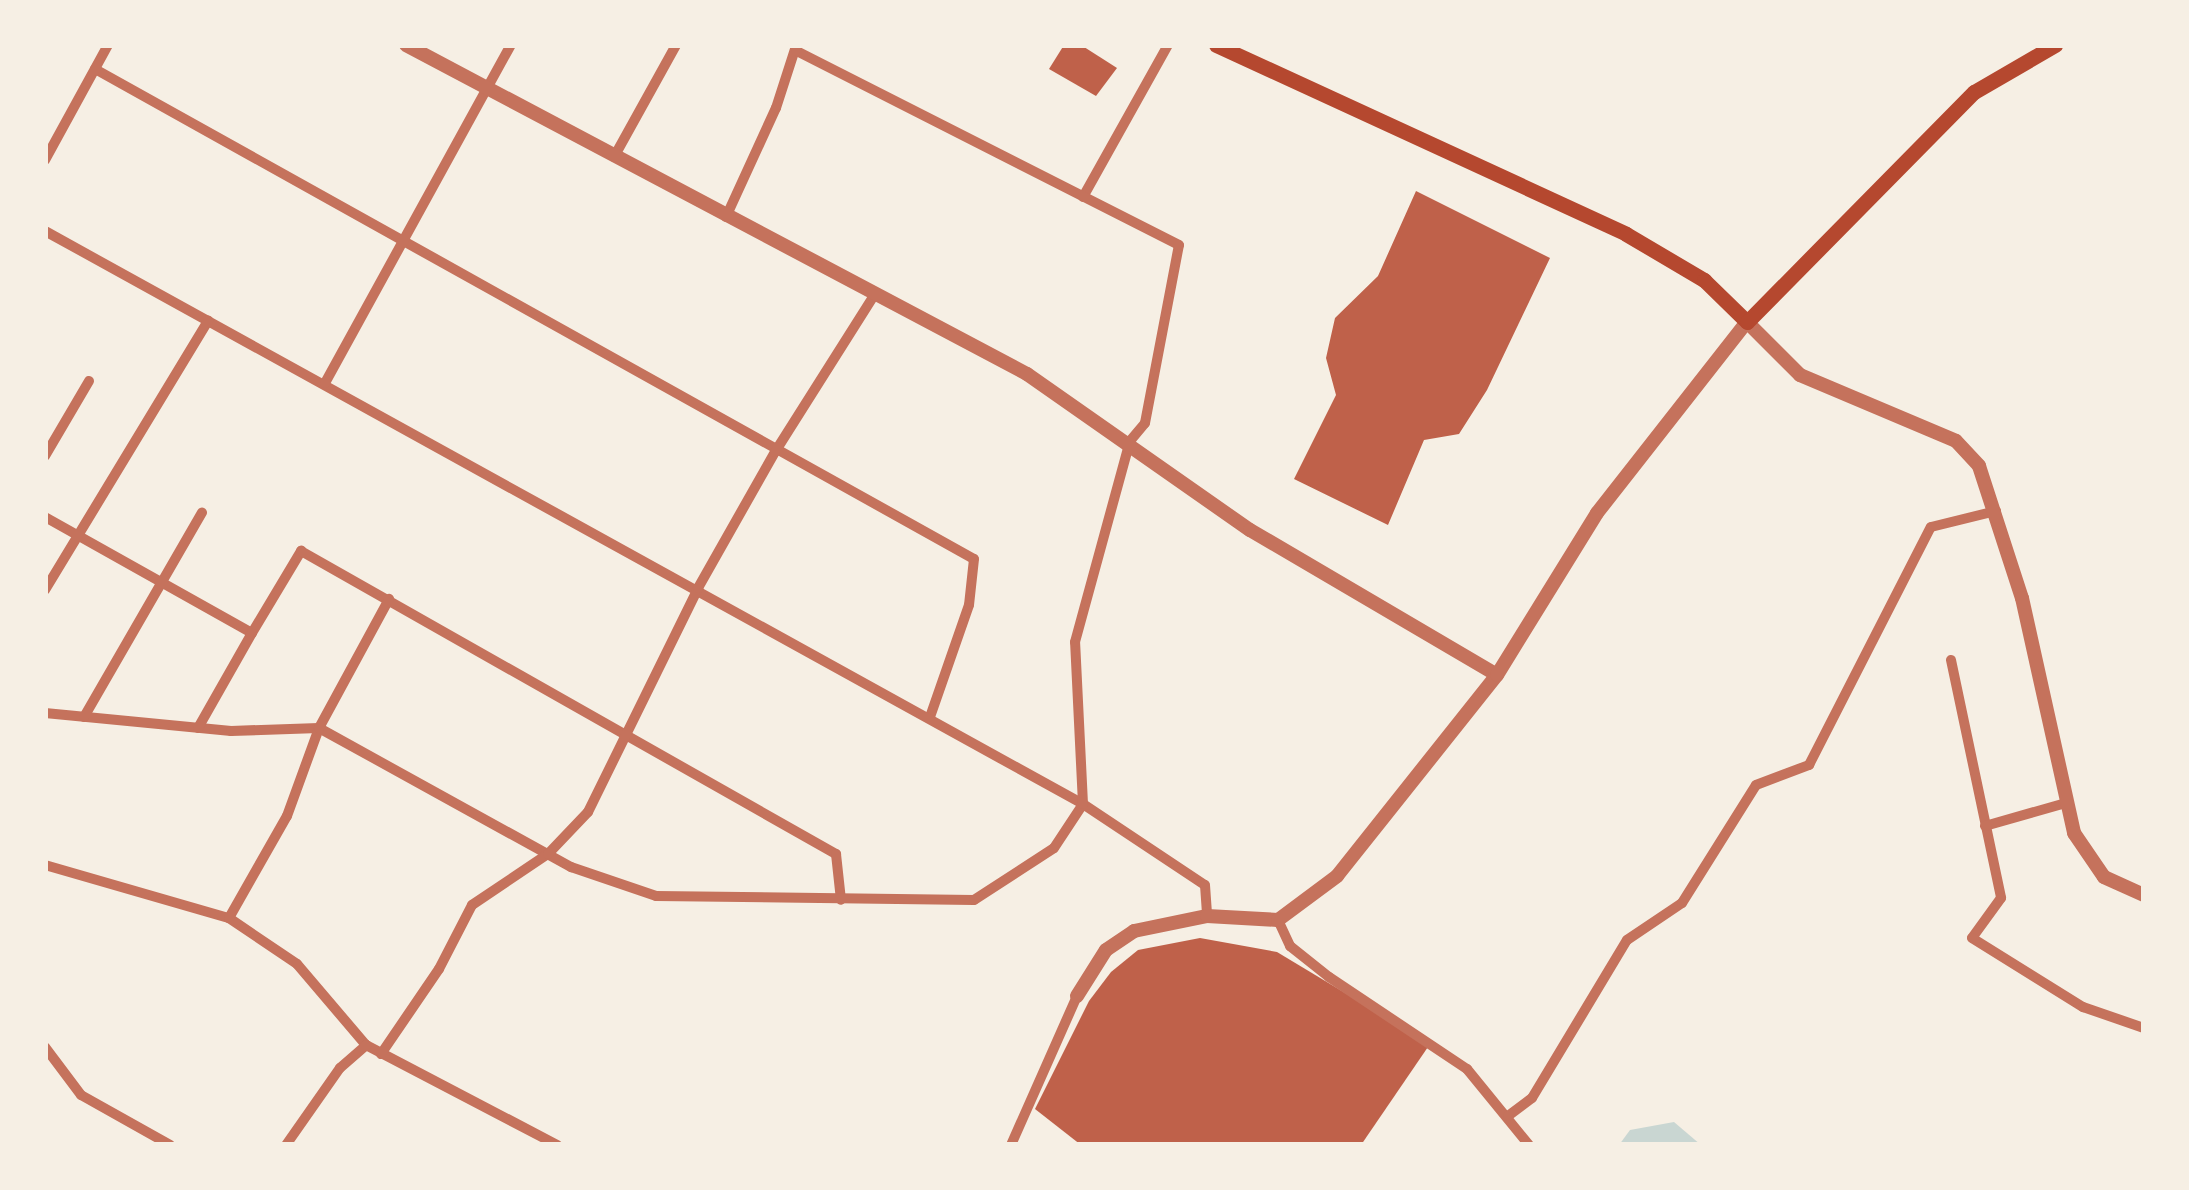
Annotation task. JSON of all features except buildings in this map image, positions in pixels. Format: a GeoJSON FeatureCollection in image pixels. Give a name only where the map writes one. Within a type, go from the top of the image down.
{"type":"FeatureCollection","features":[{"type":"Feature","properties":{"kind":"main road"},"geometry":{"type":"LineString","coordinates":[[1216,45],[1626,234],[1704,280],[1747,322],[1974,92],[2020,60],[2056,45]]}},
{"type":"Feature","properties":{"kind":"street"},"geometry":{"type":"LineString","coordinates":[[45,160],[108,45]]}},
{"type":"Feature","properties":{"kind":"street"},"geometry":{"type":"LineString","coordinates":[[406,45],[874,298],[1027,374],[1130,441],[1250,530],[1497,675]]}},
{"type":"Feature","properties":{"kind":"street"},"geometry":{"type":"LineString","coordinates":[[325,383],[511,45]]}},
{"type":"Feature","properties":{"kind":"street"},"geometry":{"type":"LineString","coordinates":[[614,157],[676,45]]}},
{"type":"Feature","properties":{"kind":"street"},"geometry":{"type":"LineString","coordinates":[[1083,197],[1168,45]]}},
{"type":"Feature","properties":{"kind":"street"},"geometry":{"type":"LineString","coordinates":[[45,714],[198,728],[319,728],[548,854],[623,889],[656,896],[974,900],[1054,848],[1083,804],[1075,642],[1130,441],[1145,424],[1180,245],[796,48],[726,217]]}},
{"type":"Feature","properties":{"kind":"street"},"geometry":{"type":"LineString","coordinates":[[95,69],[405,240],[774,452],[974,559],[969,605],[930,717]]}},
{"type":"Feature","properties":{"kind":"street"},"geometry":{"type":"LineString","coordinates":[[45,231],[698,588],[1083,804],[1205,885],[1208,916]]}},
{"type":"Feature","properties":{"kind":"street"},"geometry":{"type":"LineString","coordinates":[[381,1054],[439,969],[472,904],[548,854],[588,812],[629,736],[698,588],[774,452],[874,298]]}},
{"type":"Feature","properties":{"kind":"street"},"geometry":{"type":"LineString","coordinates":[[45,590],[208,321]]}},
{"type":"Feature","properties":{"kind":"street"},"geometry":{"type":"LineString","coordinates":[[1011,1145],[1077,996],[1106,950],[1134,931],[1208,916],[1278,920],[1337,876],[1497,675],[1597,512],[1747,322],[1800,375],[1956,442],[1978,466],[1997,511],[2074,832],[2104,877],[2144,895]]}},
{"type":"Feature","properties":{"kind":"street"},"geometry":{"type":"LineString","coordinates":[[45,456],[89,381]]}},
{"type":"Feature","properties":{"kind":"street"},"geometry":{"type":"LineString","coordinates":[[1508,1116],[1532,1098],[1626,940],[1682,904],[1756,784],[1809,765],[1931,527],[1997,511]]}},
{"type":"Feature","properties":{"kind":"street"},"geometry":{"type":"LineString","coordinates":[[84,717],[202,513]]}},
{"type":"Feature","properties":{"kind":"street"},"geometry":{"type":"LineString","coordinates":[[45,517],[252,633]]}},
{"type":"Feature","properties":{"kind":"street"},"geometry":{"type":"LineString","coordinates":[[198,728],[301,551],[836,854],[840,900]]}},
{"type":"Feature","properties":{"kind":"street"},"geometry":{"type":"LineString","coordinates":[[230,918],[287,816],[319,728],[389,599]]}},
{"type":"Feature","properties":{"kind":"street"},"geometry":{"type":"LineString","coordinates":[[1951,660],[2000,898],[1972,938],[2083,1007],[2144,1028]]}},
{"type":"Feature","properties":{"kind":"street"},"geometry":{"type":"LineString","coordinates":[[1985,826],[2066,803]]}},
{"type":"Feature","properties":{"kind":"street"},"geometry":{"type":"LineString","coordinates":[[45,865],[230,918],[297,964],[366,1045],[558,1145]]}},
{"type":"Feature","properties":{"kind":"street"},"geometry":{"type":"LineString","coordinates":[[1278,920],[1290,946],[1467,1069],[1529,1145]]}},
{"type":"Feature","properties":{"kind":"street"},"geometry":{"type":"LineString","coordinates":[[286,1145],[340,1068],[366,1045]]}},
{"type":"Feature","properties":{"kind":"street"},"geometry":{"type":"LineString","coordinates":[[45,1048],[81,1095],[170,1145]]}},
{"type":"Feature","properties":{"kind":"shaded area"},"geometry":{"type":"Polygon","coordinates":[[[1674,1122],[1701,1145],[1619,1145],[1630,1130],[1674,1122]]]}}]}
